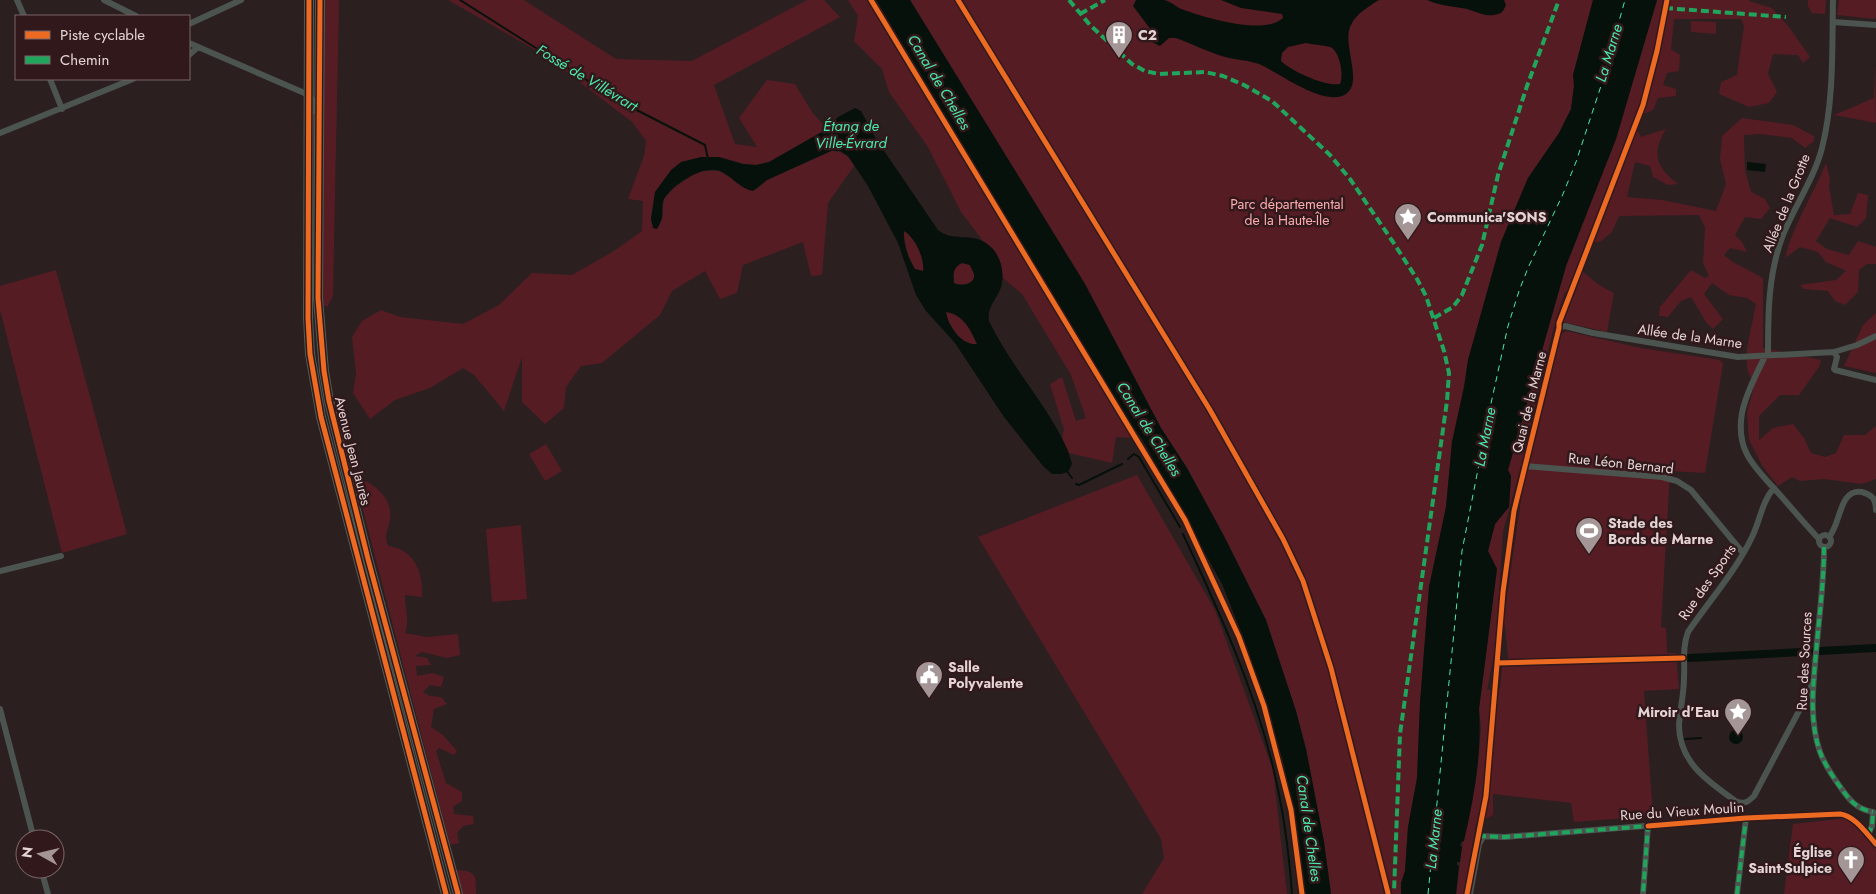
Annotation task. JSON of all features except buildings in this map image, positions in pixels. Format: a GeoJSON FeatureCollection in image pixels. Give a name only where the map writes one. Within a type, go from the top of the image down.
{"type":"FeatureCollection","features":[{"type":"Feature","properties":{"kind":"main road","name":"Avenue Jean Jaurès"},"geometry":{"type":"LineString","coordinates":[[309,0],[308,318],[314,385],[444,893]]}},
{"type":"Feature","properties":{"kind":"main road","name":"Avenue Jean Jaurès"},"geometry":{"type":"LineString","coordinates":[[320,0],[318,298],[324,371],[329,400],[368,559],[458,894]]}},
{"type":"Feature","properties":{"kind":"street"},"geometry":{"type":"LineString","coordinates":[[17,0],[24,15]]}},
{"type":"Feature","properties":{"kind":"street"},"geometry":{"type":"LineString","coordinates":[[104,0],[134,15]]}},
{"type":"Feature","properties":{"kind":"street"},"geometry":{"type":"LineString","coordinates":[[190,24],[241,0]]}},
{"type":"Feature","properties":{"kind":"street","name":"Allée de la Grotte"},"geometry":{"type":"LineString","coordinates":[[1774,488],[1754,468],[1749,458],[1742,436],[1742,412],[1746,396],[1767,355],[1768,312],[1772,277],[1784,233],[1806,189],[1822,148],[1828,110],[1833,0]]}},
{"type":"Feature","properties":{"kind":"street"},"geometry":{"type":"LineString","coordinates":[[1832,22],[1876,25]]}},
{"type":"Feature","properties":{"kind":"street"},"geometry":{"type":"LineString","coordinates":[[190,43],[309,95],[314,102],[315,158],[319,187]]}},
{"type":"Feature","properties":{"kind":"street"},"geometry":{"type":"LineString","coordinates":[[190,54],[198,47]]}},
{"type":"Feature","properties":{"kind":"street"},"geometry":{"type":"LineString","coordinates":[[50,80],[62,109]]}},
{"type":"Feature","properties":{"kind":"street"},"geometry":{"type":"LineString","coordinates":[[0,133],[131,80]]}},
{"type":"Feature","properties":{"kind":"street","name":"Allée de la Marne"},"geometry":{"type":"LineString","coordinates":[[1559,328],[1565,326],[1602,335],[1738,357],[1834,352],[1857,345],[1876,336]]}},
{"type":"Feature","properties":{"kind":"street"},"geometry":{"type":"LineString","coordinates":[[1834,352],[1836,357],[1835,370],[1876,380]]}},
{"type":"Feature","properties":{"kind":"street","name":"Rue Léon Bernard"},"geometry":{"type":"LineString","coordinates":[[1524,466],[1662,477],[1677,480],[1691,490],[1743,553]]}},
{"type":"Feature","properties":{"kind":"street"},"geometry":{"type":"LineString","coordinates":[[1774,488],[1819,539],[1820,545],[1828,546],[1830,543],[1829,537]]}},
{"type":"Feature","properties":{"kind":"street","name":"Rue des Sports"},"geometry":{"type":"LineString","coordinates":[[1774,488],[1766,496],[1760,520],[1743,553],[1688,632],[1684,648],[1680,731],[1682,746],[1693,766],[1737,802],[1748,802],[1754,796],[1801,707]]}},
{"type":"Feature","properties":{"kind":"street"},"geometry":{"type":"LineString","coordinates":[[1829,537],[1834,532],[1843,505],[1849,495],[1855,492],[1863,492],[1872,496],[1876,510]]}},
{"type":"Feature","properties":{"kind":"street"},"geometry":{"type":"LineString","coordinates":[[1819,539],[1823,536],[1829,537]]}},
{"type":"Feature","properties":{"kind":"street","name":"Rue des Sources"},"geometry":{"type":"LineString","coordinates":[[1824,547],[1812,710],[1817,739],[1828,769],[1853,804],[1865,811],[1875,811]]}},
{"type":"Feature","properties":{"kind":"street"},"geometry":{"type":"LineString","coordinates":[[0,571],[61,556]]}},
{"type":"Feature","properties":{"kind":"street"},"geometry":{"type":"LineString","coordinates":[[1812,710],[1801,707],[1814,678]]}},
{"type":"Feature","properties":{"kind":"street"},"geometry":{"type":"LineString","coordinates":[[0,709],[31,829]]}},
{"type":"Feature","properties":{"kind":"street"},"geometry":{"type":"LineString","coordinates":[[1868,834],[1875,811]]}},
{"type":"Feature","properties":{"kind":"street","name":"Rue du Vieux Moulin"},"geometry":{"type":"LineString","coordinates":[[1470,894],[1480,836],[1505,837],[1746,818],[1840,814],[1847,815],[1876,844]]}},
{"type":"Feature","properties":{"kind":"street"},"geometry":{"type":"LineString","coordinates":[[1737,894],[1746,818]]}},
{"type":"Feature","properties":{"kind":"street"},"geometry":{"type":"LineString","coordinates":[[1644,894],[1648,826]]}},
{"type":"Feature","properties":{"kind":"street"},"geometry":{"type":"LineString","coordinates":[[44,879],[48,894]]}},
{"type":"Feature","properties":{"kind":"green space"},"geometry":{"type":"Polygon","coordinates":[[[323,0],[339,0],[333,296],[327,307],[321,303],[323,0]]]}},
{"type":"Feature","properties":{"kind":"green space"},"geometry":{"type":"Polygon","coordinates":[[[448,0],[524,0],[616,59],[692,61],[807,0],[824,0],[840,17],[714,85],[735,144],[757,147],[739,118],[767,80],[795,84],[812,112],[827,129],[769,162],[756,165],[743,164],[719,157],[701,157],[655,192],[651,219],[662,219],[664,199],[674,188],[698,171],[719,171],[742,187],[757,189],[767,180],[831,151],[839,152],[847,156],[854,166],[828,203],[822,275],[811,276],[803,242],[743,265],[737,293],[720,299],[705,271],[672,291],[660,315],[602,363],[581,366],[566,387],[564,408],[545,424],[522,402],[522,357],[504,411],[474,375],[463,368],[430,388],[395,400],[370,419],[353,393],[356,374],[352,337],[362,321],[381,310],[400,317],[463,324],[499,305],[532,273],[572,275],[614,251],[642,231],[643,201],[628,199],[644,156],[646,141],[632,122],[544,55],[448,0]]]}},
{"type":"Feature","properties":{"kind":"green space"},"geometry":{"type":"Polygon","coordinates":[[[848,0],[876,0],[1130,423],[1134,438],[1116,437],[1112,463],[1069,453],[1062,438],[1064,430],[1050,384],[1062,377],[1076,421],[1086,418],[1071,375],[1022,294],[1003,278],[1001,264],[992,248],[983,241],[961,212],[928,147],[889,92],[882,69],[854,41],[858,16],[848,0]]]}},
{"type":"Feature","properties":{"kind":"green space","name":"Parc départemental de la Haute-Île"},"geometry":{"type":"Polygon","coordinates":[[[910,0],[1593,0],[1573,75],[1574,86],[1571,109],[1559,133],[1528,178],[1501,242],[1468,360],[1452,442],[1446,507],[1429,587],[1420,703],[1417,778],[1408,827],[1405,871],[1401,883],[1401,894],[1331,894],[1324,842],[1306,749],[1296,711],[1266,620],[1224,536],[1187,468],[1161,428],[1085,284],[910,0]]]}},
{"type":"Feature","properties":{"kind":"green space","name":"Stade des Bords de Marne"},"geometry":{"type":"Polygon","coordinates":[[[1657,0],[1750,0],[1772,8],[1789,27],[1810,57],[1803,63],[1798,55],[1773,54],[1768,74],[1777,92],[1769,103],[1749,107],[1719,94],[1721,82],[1737,75],[1744,26],[1741,19],[1674,19],[1671,49],[1680,55],[1679,71],[1667,73],[1663,85],[1676,89],[1676,96],[1658,98],[1653,110],[1636,117],[1635,125],[1641,137],[1666,129],[1658,146],[1658,160],[1665,172],[1678,184],[1668,185],[1653,177],[1650,166],[1635,162],[1627,197],[1662,200],[1716,211],[1726,184],[1720,159],[1722,136],[1742,118],[1793,125],[1814,136],[1814,141],[1805,148],[1792,138],[1760,134],[1744,135],[1745,171],[1751,192],[1765,199],[1770,208],[1761,219],[1745,217],[1735,235],[1742,242],[1747,252],[1730,248],[1724,255],[1763,278],[1763,348],[1821,360],[1819,367],[1799,395],[1780,395],[1759,416],[1759,440],[1773,428],[1793,424],[1804,438],[1811,453],[1825,457],[1836,453],[1844,435],[1865,435],[1876,426],[1876,479],[1862,484],[1824,479],[1800,481],[1792,477],[1778,486],[1763,467],[1749,440],[1747,412],[1754,387],[1747,368],[1747,348],[1756,304],[1747,298],[1729,295],[1712,283],[1704,294],[1723,319],[1713,329],[1706,322],[1691,297],[1681,301],[1668,317],[1659,316],[1660,307],[1691,270],[1705,278],[1709,276],[1703,263],[1705,227],[1699,215],[1619,216],[1612,232],[1600,242],[1586,241],[1577,267],[1599,285],[1614,293],[1607,332],[1563,322],[1570,293],[1565,292],[1555,322],[1520,470],[1503,531],[1496,644],[1487,690],[1500,689],[1502,667],[1509,667],[1505,625],[1503,624],[1524,479],[1561,334],[1566,331],[1641,348],[1720,360],[1723,364],[1705,473],[1670,471],[1661,627],[1666,628],[1667,653],[1676,653],[1679,689],[1644,691],[1653,816],[1574,822],[1571,803],[1493,794],[1493,815],[1476,824],[1464,894],[1456,894],[1462,847],[1477,773],[1481,728],[1479,709],[1497,569],[1488,551],[1495,524],[1509,507],[1511,476],[1508,470],[1566,266],[1616,139],[1657,0]]]}},
{"type":"Feature","properties":{"kind":"green space"},"geometry":{"type":"Polygon","coordinates":[[[1808,0],[1826,0],[1825,14],[1812,13],[1808,6],[1808,0]]]}},
{"type":"Feature","properties":{"kind":"green space"},"geometry":{"type":"Polygon","coordinates":[[[1839,0],[1876,0],[1875,19],[1837,15],[1839,0]]]}},
{"type":"Feature","properties":{"kind":"green space"},"geometry":{"type":"Polygon","coordinates":[[[1691,21],[1716,22],[1716,34],[1691,32],[1691,21]]]}},
{"type":"Feature","properties":{"kind":"green space"},"geometry":{"type":"Polygon","coordinates":[[[1875,64],[1876,123],[1834,115],[1874,98],[1875,64]]]}},
{"type":"Feature","properties":{"kind":"green space"},"geometry":{"type":"Polygon","coordinates":[[[1826,163],[1830,178],[1829,187],[1834,215],[1850,214],[1858,193],[1868,195],[1866,218],[1857,227],[1830,218],[1816,241],[1827,249],[1849,255],[1858,241],[1876,247],[1876,264],[1867,264],[1859,270],[1858,292],[1845,305],[1835,301],[1828,291],[1804,289],[1800,285],[1836,280],[1846,271],[1826,262],[1818,252],[1800,247],[1785,258],[1798,222],[1826,163]]]}},
{"type":"Feature","properties":{"kind":"green space"},"geometry":{"type":"Polygon","coordinates":[[[904,231],[912,238],[918,249],[923,271],[915,269],[908,255],[904,231]]]}},
{"type":"Feature","properties":{"kind":"green space"},"geometry":{"type":"Polygon","coordinates":[[[962,263],[970,265],[974,274],[973,280],[964,285],[954,283],[953,277],[956,267],[962,263]]]}},
{"type":"Feature","properties":{"kind":"green space"},"geometry":{"type":"Polygon","coordinates":[[[56,270],[127,534],[62,553],[0,310],[0,286],[56,270]]]}},
{"type":"Feature","properties":{"kind":"green space"},"geometry":{"type":"Polygon","coordinates":[[[946,312],[961,319],[969,328],[977,344],[966,342],[956,334],[949,323],[946,312]]]}},
{"type":"Feature","properties":{"kind":"green space"},"geometry":{"type":"Polygon","coordinates":[[[1876,313],[1876,373],[1844,366],[1863,325],[1876,313]]]}},
{"type":"Feature","properties":{"kind":"green space"},"geometry":{"type":"Polygon","coordinates":[[[546,444],[562,471],[545,481],[529,454],[546,444]]]}},
{"type":"Feature","properties":{"kind":"green space"},"geometry":{"type":"Polygon","coordinates":[[[1137,475],[1215,610],[1273,770],[1287,894],[1142,894],[1164,858],[1161,839],[978,537],[1137,475]]]}},
{"type":"Feature","properties":{"kind":"green space"},"geometry":{"type":"Polygon","coordinates":[[[366,481],[381,492],[389,507],[390,519],[386,535],[388,546],[400,549],[408,555],[416,565],[421,577],[422,597],[405,595],[407,619],[405,633],[427,637],[458,634],[460,655],[447,658],[422,652],[415,656],[427,658],[431,665],[416,666],[417,676],[432,673],[444,677],[441,687],[430,685],[423,692],[430,696],[441,697],[447,704],[434,709],[431,727],[443,735],[457,751],[454,755],[439,748],[436,751],[446,783],[462,792],[462,801],[453,807],[454,814],[473,816],[474,824],[463,826],[457,833],[459,843],[450,845],[357,487],[366,481]]]}},
{"type":"Feature","properties":{"kind":"green space"},"geometry":{"type":"Polygon","coordinates":[[[521,525],[527,599],[492,602],[486,529],[521,525]]]}},
{"type":"Feature","properties":{"kind":"green space"},"geometry":{"type":"Polygon","coordinates":[[[1847,818],[1876,849],[1876,894],[1784,894],[1793,824],[1847,818]]]}},
{"type":"Feature","properties":{"kind":"green space"},"geometry":{"type":"Polygon","coordinates":[[[456,870],[468,871],[474,875],[476,894],[462,894],[456,870]]]}},
{"type":"Feature","properties":{"kind":"water","name":"Canal de Chelles"},"geometry":{"type":"Polygon","coordinates":[[[876,0],[910,0],[1085,284],[1161,428],[1187,468],[1224,536],[1266,620],[1296,711],[1306,749],[1324,842],[1331,894],[1305,894],[1298,838],[1283,761],[1247,647],[1222,584],[1142,439],[1130,423],[876,0]]]}},
{"type":"Feature","properties":{"kind":"water"},"geometry":{"type":"Polygon","coordinates":[[[1136,0],[1164,0],[1181,9],[1218,20],[1248,25],[1262,25],[1274,23],[1283,18],[1282,14],[1241,8],[1221,0],[1379,0],[1359,14],[1351,25],[1349,42],[1353,81],[1351,88],[1346,94],[1337,97],[1314,93],[1259,64],[1225,57],[1176,38],[1169,38],[1160,46],[1150,41],[1151,30],[1133,6],[1136,0]],[[1306,43],[1288,47],[1282,53],[1281,61],[1309,77],[1326,83],[1340,84],[1342,75],[1339,58],[1333,49],[1327,46],[1306,43]]]}},
{"type":"Feature","properties":{"kind":"water"},"geometry":{"type":"Polygon","coordinates":[[[1427,0],[1504,0],[1506,5],[1501,13],[1490,15],[1437,4],[1427,0]]]}},
{"type":"Feature","properties":{"kind":"water","name":"La Marne"},"geometry":{"type":"Polygon","coordinates":[[[1593,0],[1657,0],[1616,139],[1566,266],[1508,470],[1511,476],[1509,507],[1495,524],[1488,551],[1497,569],[1479,709],[1480,726],[1476,776],[1464,841],[1461,842],[1460,846],[1462,846],[1460,862],[1457,862],[1459,866],[1456,894],[1401,894],[1401,883],[1405,871],[1408,827],[1417,778],[1420,703],[1429,587],[1446,507],[1452,442],[1468,360],[1501,242],[1528,178],[1559,133],[1571,109],[1574,86],[1573,75],[1593,0]]]}},
{"type":"Feature","properties":{"kind":"water","name":"Étang de Ville-Évrard"},"geometry":{"type":"Polygon","coordinates":[[[855,108],[861,111],[876,139],[938,230],[951,236],[978,239],[985,242],[995,252],[1002,269],[1002,281],[999,292],[990,309],[989,321],[1004,349],[1049,415],[1068,450],[1072,464],[1068,472],[1052,474],[1043,466],[1004,417],[955,343],[926,311],[916,295],[898,243],[868,186],[848,156],[840,151],[831,151],[767,180],[753,191],[744,188],[720,171],[713,170],[697,173],[681,182],[668,193],[663,201],[661,222],[657,229],[653,228],[651,219],[655,192],[671,170],[681,162],[701,157],[719,157],[743,164],[756,165],[769,162],[827,129],[838,117],[855,108]],[[904,231],[906,251],[910,260],[915,269],[923,271],[918,249],[912,238],[904,231]],[[962,263],[954,272],[954,283],[964,285],[973,280],[974,274],[970,265],[962,263]],[[946,312],[953,329],[961,338],[971,344],[977,344],[962,319],[946,312]]]}},
{"type":"Feature","properties":{"kind":"water"},"geometry":{"type":"Polygon","coordinates":[[[1747,162],[1766,164],[1765,172],[1747,170],[1747,162]]]}},
{"type":"Feature","properties":{"kind":"water"},"geometry":{"type":"Polygon","coordinates":[[[1733,730],[1739,730],[1743,737],[1739,744],[1733,744],[1729,740],[1729,734],[1733,730]]]}},
{"type":"Feature","properties":{"kind":"waterway","name":"Fossé de Villévrart"},"geometry":{"type":"LineString","coordinates":[[460,0],[623,103],[705,145],[708,159]]}},
{"type":"Feature","properties":{"kind":"waterway"},"geometry":{"type":"LineString","coordinates":[[1128,459],[1134,454],[1139,457],[1180,527]]}},
{"type":"Feature","properties":{"kind":"waterway"},"geometry":{"type":"LineString","coordinates":[[1076,484],[1079,485],[1122,464]]}},
{"type":"Feature","properties":{"kind":"waterway"},"geometry":{"type":"LineString","coordinates":[[1066,470],[1072,478]]}},
{"type":"Feature","properties":{"kind":"waterway"},"geometry":{"type":"LineString","coordinates":[[1183,534],[1234,648],[1265,737],[1283,814],[1292,894]]}},
{"type":"Feature","properties":{"kind":"waterway"},"geometry":{"type":"LineString","coordinates":[[1689,658],[1876,648]]}},
{"type":"Feature","properties":{"kind":"waterway"},"geometry":{"type":"LineString","coordinates":[[1685,739],[1701,738]]}},
{"type":"Feature","properties":{"kind":"ferry route"},"geometry":{"type":"LineString","coordinates":[[1428,894],[1462,551],[1508,326],[1528,268],[1576,162],[1600,89],[1625,0]]}},
{"type":"Feature","properties":{"kind":"marked path"},"geometry":{"type":"LineString","coordinates":[[1069,0],[1090,25],[1132,64],[1145,71],[1159,74],[1205,72],[1223,76],[1244,85],[1272,101],[1330,155],[1350,179],[1393,242],[1426,296],[1444,351],[1449,373],[1447,401],[1400,734],[1394,892]]}},
{"type":"Feature","properties":{"kind":"marked path"},"geometry":{"type":"LineString","coordinates":[[1080,14],[1105,0]]}},
{"type":"Feature","properties":{"kind":"marked path"},"geometry":{"type":"LineString","coordinates":[[1434,318],[1453,307],[1462,295],[1482,245],[1498,175],[1527,86],[1559,0]]}},
{"type":"Feature","properties":{"kind":"marked path"},"geometry":{"type":"LineString","coordinates":[[1665,8],[1786,17]]}},
{"type":"Feature","properties":{"kind":"marked path"},"geometry":{"type":"LineString","coordinates":[[1824,547],[1813,690],[1814,728],[1820,752],[1835,780],[1854,804],[1873,812]]}},
{"type":"Feature","properties":{"kind":"marked path"},"geometry":{"type":"LineString","coordinates":[[1868,835],[1872,826],[1873,812]]}},
{"type":"Feature","properties":{"kind":"marked path"},"geometry":{"type":"LineString","coordinates":[[1737,894],[1746,818]]}},
{"type":"Feature","properties":{"kind":"marked path"},"geometry":{"type":"LineString","coordinates":[[1478,836],[1505,837],[1648,826],[1643,894]]}},
{"type":"Feature","properties":{"kind":"cycle path"},"geometry":{"type":"LineString","coordinates":[[309,0],[308,318],[310,354],[321,417],[446,894]]}},
{"type":"Feature","properties":{"kind":"cycle path"},"geometry":{"type":"LineString","coordinates":[[320,0],[318,298],[324,371],[329,401],[368,559],[458,894]]}},
{"type":"Feature","properties":{"kind":"cycle path"},"geometry":{"type":"LineString","coordinates":[[871,0],[1185,520],[1239,637],[1264,706],[1291,810],[1302,894]]}},
{"type":"Feature","properties":{"kind":"cycle path"},"geometry":{"type":"LineString","coordinates":[[958,0],[1210,410],[1283,539],[1303,581],[1331,668],[1388,893]]}},
{"type":"Feature","properties":{"kind":"cycle path","name":"Quai de la Marne"},"geometry":{"type":"LineString","coordinates":[[1467,894],[1486,796],[1503,592],[1514,511],[1559,323],[1643,105],[1657,51],[1667,0]]}},
{"type":"Feature","properties":{"kind":"cycle path"},"geometry":{"type":"LineString","coordinates":[[1497,663],[1683,658]]}},
{"type":"Feature","properties":{"kind":"cycle path"},"geometry":{"type":"LineString","coordinates":[[1648,826],[1746,818],[1840,814],[1855,821],[1876,844]]}},
{"type":"Feature","properties":{"kind":"place","name":"C2"},"geometry":{"type":"Point","coordinates":[1119,59]}},
{"type":"Feature","properties":{"kind":"place","name":"Communica'SONS"},"geometry":{"type":"Point","coordinates":[1408,241]}},
{"type":"Feature","properties":{"kind":"place","name":"Stade des Bords de Marne"},"geometry":{"type":"Point","coordinates":[1589,555]}},
{"type":"Feature","properties":{"kind":"place","name":"Salle Polyvalente"},"geometry":{"type":"Point","coordinates":[929,699]}},
{"type":"Feature","properties":{"kind":"place","name":"Miroir d’Eau"},"geometry":{"type":"Point","coordinates":[1738,736]}},
{"type":"Feature","properties":{"kind":"place","name":"Église Saint-Sulpice"},"geometry":{"type":"Point","coordinates":[1851,884]}}]}
